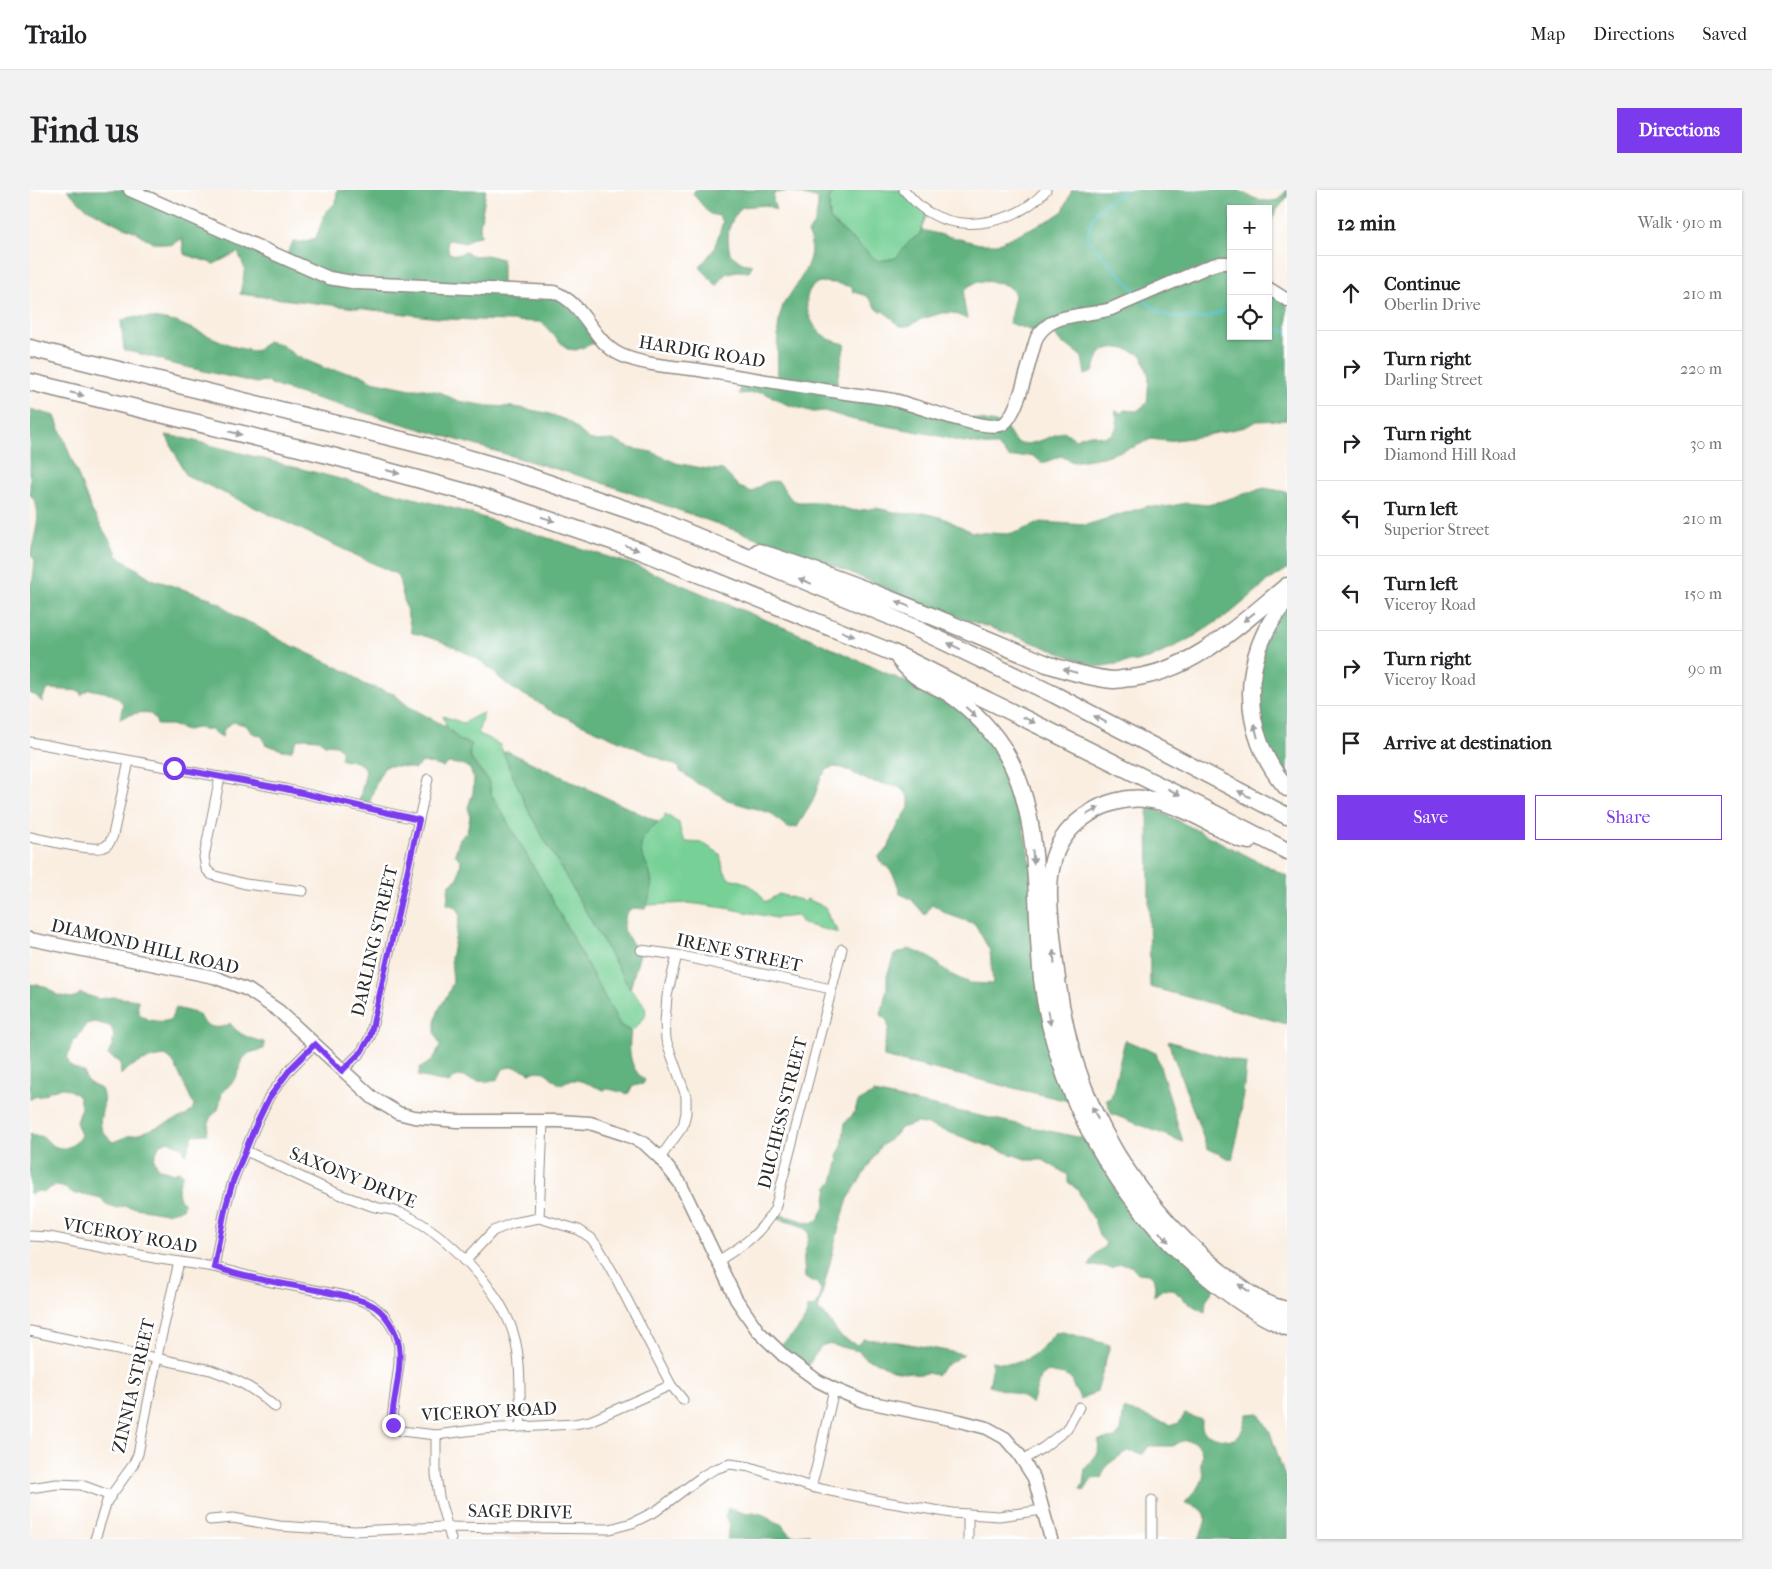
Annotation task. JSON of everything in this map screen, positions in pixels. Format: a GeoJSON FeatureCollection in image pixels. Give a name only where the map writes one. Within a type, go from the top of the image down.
{"type":"FeatureCollection","features":[{"type":"Feature","properties":{"kind":"highway"},"geometry":{"type":"LineString","coordinates":[[30,348],[430,447],[525,475],[655,519],[826,573],[1069,672],[1115,680],[1165,671],[1207,650],[1287,586]]}},
{"type":"Feature","properties":{"kind":"highway"},"geometry":{"type":"LineString","coordinates":[[30,382],[350,461],[473,494],[641,551],[891,652],[1165,787],[1284,850]]}},
{"type":"Feature","properties":{"kind":"highway"},"geometry":{"type":"LineString","coordinates":[[655,519],[887,615],[949,644],[1055,695],[1287,816]]}},
{"type":"Feature","properties":{"kind":"highway"},"geometry":{"type":"LineString","coordinates":[[1287,600],[1278,610],[1260,645],[1254,662],[1251,698],[1256,733],[1262,750],[1277,776],[1287,788]]}},
{"type":"Feature","properties":{"kind":"highway"},"geometry":{"type":"LineString","coordinates":[[891,652],[916,676],[950,694],[983,723],[1008,756],[1016,774],[1028,813],[1033,853],[1042,979],[1052,1030],[1060,1061],[1077,1105],[1105,1158],[1141,1209],[1160,1233],[1179,1252],[1231,1295],[1254,1310],[1287,1327]]}},
{"type":"Feature","properties":{"kind":"highway"},"geometry":{"type":"LineString","coordinates":[[1284,850],[1240,839],[1178,808],[1166,804],[1145,799],[1120,801],[1094,811],[1083,818],[1066,834],[1055,855],[1050,876],[1049,895],[1054,969],[1067,1038],[1085,1090],[1111,1145],[1158,1212],[1191,1246],[1233,1282],[1258,1298],[1287,1310]]}},
{"type":"Feature","properties":{"kind":"street","name":"HARDIG ROAD"},"geometry":{"type":"LineString","coordinates":[[130,190],[329,278],[358,283],[554,292],[566,297],[577,306],[610,348],[627,358],[894,400],[983,425],[998,426],[1011,417],[1022,388],[1035,341],[1040,330],[1051,321],[1064,317],[1100,313],[1210,266],[1227,263]]}},
{"type":"Feature","properties":{"kind":"street"},"geometry":{"type":"LineString","coordinates":[[904,190],[921,208],[930,214],[945,219],[970,223],[999,219],[1016,213],[1030,206],[1046,190]]}},
{"type":"Feature","properties":{"kind":"street"},"geometry":{"type":"LineString","coordinates":[[1272,291],[1287,300]]}},
{"type":"Feature","properties":{"kind":"street"},"geometry":{"type":"LineString","coordinates":[[30,742],[294,791],[419,820]]}},
{"type":"Feature","properties":{"kind":"street"},"geometry":{"type":"LineString","coordinates":[[30,837],[76,846],[102,848],[110,843],[129,761]]}},
{"type":"Feature","properties":{"kind":"street"},"geometry":{"type":"LineString","coordinates":[[220,777],[204,857],[206,869],[212,875],[245,884],[303,890]]}},
{"type":"Feature","properties":{"kind":"street","name":"DARLING STREET"},"geometry":{"type":"LineString","coordinates":[[342,1071],[361,1052],[370,1037],[428,779]]}},
{"type":"Feature","properties":{"kind":"street","name":"DIAMOND HILL ROAD"},"geometry":{"type":"LineString","coordinates":[[30,939],[214,977],[248,990],[279,1011],[373,1098],[398,1113],[457,1122],[590,1124],[624,1134],[644,1143],[660,1158],[680,1183],[736,1299],[758,1331],[785,1357],[834,1389],[863,1401],[987,1428],[1004,1438],[1023,1460],[1034,1478],[1052,1539]]}},
{"type":"Feature","properties":{"kind":"street","name":"DUCHESS STREET"},"geometry":{"type":"LineString","coordinates":[[718,1261],[747,1243],[764,1227],[775,1210],[842,949]]}},
{"type":"Feature","properties":{"kind":"street","name":"IRENE STREET"},"geometry":{"type":"LineString","coordinates":[[641,950],[677,955],[831,989]]}},
{"type":"Feature","properties":{"kind":"street"},"geometry":{"type":"LineString","coordinates":[[660,1158],[683,1126],[686,1114],[686,1096],[666,1040],[667,996],[677,955]]}},
{"type":"Feature","properties":{"kind":"street"},"geometry":{"type":"LineString","coordinates":[[214,1267],[225,1209],[233,1181],[255,1127],[269,1098],[291,1068],[315,1044]]}},
{"type":"Feature","properties":{"kind":"street"},"geometry":{"type":"LineString","coordinates":[[539,1218],[544,1122]]}},
{"type":"Feature","properties":{"kind":"street","name":"SAXONY DRIVE"},"geometry":{"type":"LineString","coordinates":[[246,1151],[339,1194],[398,1212],[417,1220],[434,1232],[465,1261],[486,1284],[506,1315],[515,1339],[520,1371],[521,1426]]}},
{"type":"Feature","properties":{"kind":"street"},"geometry":{"type":"LineString","coordinates":[[465,1261],[493,1231],[513,1223],[539,1218],[579,1230],[591,1238],[618,1280],[671,1385],[683,1400]]}},
{"type":"Feature","properties":{"kind":"street","name":"VICEROY ROAD"},"geometry":{"type":"LineString","coordinates":[[30,1236],[49,1237],[214,1267],[371,1304],[385,1316],[396,1334],[399,1346],[399,1364],[392,1418],[393,1425],[401,1431],[436,1435],[521,1426],[574,1424],[590,1421],[671,1385]]}},
{"type":"Feature","properties":{"kind":"street","name":"ZINNIA STREET"},"geometry":{"type":"LineString","coordinates":[[95,1539],[101,1516],[111,1496],[133,1465],[138,1454],[179,1262]]}},
{"type":"Feature","properties":{"kind":"street"},"geometry":{"type":"LineString","coordinates":[[30,1331],[157,1360],[211,1370],[238,1380],[258,1392],[275,1407]]}},
{"type":"Feature","properties":{"kind":"street"},"geometry":{"type":"LineString","coordinates":[[811,1487],[834,1389]]}},
{"type":"Feature","properties":{"kind":"street"},"geometry":{"type":"LineString","coordinates":[[1023,1460],[1044,1447],[1068,1428],[1079,1407]]}},
{"type":"Feature","properties":{"kind":"street"},"geometry":{"type":"LineString","coordinates":[[436,1435],[436,1474],[439,1497],[451,1539]]}},
{"type":"Feature","properties":{"kind":"street","name":"SAGE DRIVE"},"geometry":{"type":"LineString","coordinates":[[210,1520],[233,1518],[279,1526],[355,1535],[448,1527],[610,1529],[632,1523],[656,1511],[704,1475],[714,1469],[730,1464],[750,1467],[811,1487],[880,1501],[968,1514],[999,1516],[1043,1510]]}},
{"type":"Feature","properties":{"kind":"street"},"geometry":{"type":"LineString","coordinates":[[30,1488],[57,1484],[81,1485],[111,1496]]}},
{"type":"Feature","properties":{"kind":"street"},"geometry":{"type":"LineString","coordinates":[[1152,1500],[1152,1539]]}},
{"type":"Feature","properties":{"kind":"street"},"geometry":{"type":"LineString","coordinates":[[968,1514],[968,1539]]}},
{"type":"Feature","properties":{"kind":"street"},"geometry":{"type":"LineString","coordinates":[[597,1539],[599,1528]]}},
{"type":"Feature","properties":{"kind":"green space"},"geometry":{"type":"Polygon","coordinates":[[[67,190],[132,190],[285,258],[293,242],[302,242],[316,238],[326,211],[336,203],[337,190],[486,190],[480,226],[481,236],[474,237],[465,243],[449,240],[447,242],[449,253],[456,255],[465,252],[474,256],[486,255],[502,259],[502,286],[552,293],[605,339],[576,350],[567,349],[541,322],[447,319],[240,294],[245,269],[238,252],[214,264],[184,254],[182,238],[171,245],[152,242],[85,207],[67,190]]]}},
{"type":"Feature","properties":{"kind":"green space"},"geometry":{"type":"Polygon","coordinates":[[[695,190],[836,190],[829,200],[830,220],[879,261],[896,258],[922,230],[980,244],[997,244],[1051,219],[1063,211],[1072,190],[1239,190],[1253,198],[1263,201],[1274,201],[1279,199],[1287,190],[1287,197],[1272,219],[1272,205],[1227,205],[1227,340],[1272,340],[1272,290],[1287,301],[1287,420],[1257,421],[1245,427],[1198,437],[1167,441],[1151,439],[1134,447],[1102,457],[1073,462],[1061,456],[1043,463],[1031,455],[1010,458],[997,446],[954,440],[854,420],[824,411],[813,412],[786,404],[763,392],[739,394],[742,378],[777,382],[780,314],[783,305],[808,264],[811,249],[808,233],[816,217],[818,199],[790,191],[774,193],[773,201],[776,210],[766,205],[742,207],[729,229],[730,254],[742,263],[752,265],[749,272],[738,271],[725,274],[717,286],[700,267],[714,249],[723,222],[719,216],[710,214],[693,194],[695,190]],[[819,282],[812,287],[808,294],[808,310],[814,326],[830,340],[845,344],[835,390],[1005,425],[1015,441],[1025,444],[1040,441],[1064,431],[1075,439],[1090,434],[1100,437],[1107,436],[1116,428],[1115,411],[1121,413],[1124,410],[1137,411],[1147,403],[1149,377],[1142,355],[1120,348],[1109,348],[1100,354],[1093,372],[1085,375],[1082,357],[1060,342],[1049,326],[1039,333],[1009,323],[1015,296],[1013,290],[1007,286],[990,282],[972,284],[966,289],[964,295],[967,319],[953,313],[942,313],[922,319],[908,326],[898,325],[884,312],[878,310],[867,296],[853,292],[852,287],[819,282]]]}},
{"type":"Feature","properties":{"kind":"green space"},"geometry":{"type":"Polygon","coordinates":[[[836,190],[904,190],[927,213],[920,234],[909,242],[896,258],[879,261],[830,219],[829,200],[836,190]]]}},
{"type":"Feature","properties":{"kind":"green space"},"geometry":{"type":"Polygon","coordinates":[[[131,317],[176,322],[235,347],[252,351],[258,350],[267,341],[280,344],[296,356],[327,369],[360,374],[372,381],[411,389],[439,392],[458,401],[489,406],[515,407],[547,413],[568,421],[589,439],[597,441],[613,440],[630,448],[652,452],[676,463],[723,470],[739,487],[752,492],[761,485],[775,481],[779,482],[791,499],[798,502],[821,502],[855,511],[876,508],[904,514],[924,513],[943,518],[972,532],[1007,534],[1041,522],[1086,525],[1148,506],[1165,507],[1187,503],[1208,505],[1264,488],[1287,492],[1287,569],[1267,582],[1233,611],[1192,638],[1149,659],[1097,667],[1021,638],[931,608],[835,566],[600,482],[281,388],[264,381],[257,383],[164,362],[164,360],[124,350],[121,321],[131,317]]]}},
{"type":"Feature","properties":{"kind":"green space"},"geometry":{"type":"Polygon","coordinates":[[[30,409],[55,416],[91,509],[117,553],[116,555],[152,579],[213,599],[236,617],[350,673],[363,684],[394,694],[408,706],[447,727],[459,740],[472,744],[470,752],[474,764],[487,779],[490,785],[490,792],[543,883],[620,1025],[631,1032],[631,1058],[636,1070],[645,1080],[643,1084],[633,1086],[628,1094],[609,1089],[604,1090],[576,1080],[571,1080],[561,1085],[544,1072],[530,1073],[514,1067],[503,1069],[498,1079],[488,1082],[459,1076],[453,1078],[449,1083],[418,1076],[420,1067],[431,1061],[440,1045],[435,1033],[435,1021],[453,982],[451,958],[460,915],[456,908],[447,904],[449,885],[458,878],[461,861],[455,854],[460,838],[467,832],[470,817],[468,807],[473,793],[474,779],[470,769],[464,765],[449,763],[443,767],[423,762],[415,769],[386,766],[377,780],[368,808],[358,806],[366,771],[359,763],[341,759],[341,750],[336,745],[325,744],[318,739],[304,738],[297,740],[291,751],[282,750],[265,744],[263,737],[251,732],[246,725],[233,722],[224,729],[222,737],[211,730],[197,728],[187,730],[171,725],[157,725],[152,715],[147,713],[136,713],[120,719],[123,704],[120,700],[108,693],[89,689],[81,695],[81,691],[49,689],[44,695],[42,702],[35,695],[30,694],[30,584],[33,579],[35,560],[30,555],[38,515],[37,507],[30,495],[30,409]]]}},
{"type":"Feature","properties":{"kind":"green space"},"geometry":{"type":"Polygon","coordinates":[[[166,435],[459,510],[634,565],[809,638],[963,708],[1010,758],[1076,1103],[884,1057],[888,1022],[881,1015],[887,987],[887,976],[894,955],[909,949],[928,956],[950,974],[969,983],[993,984],[990,951],[975,924],[947,914],[932,904],[925,915],[911,899],[900,894],[893,874],[878,857],[887,850],[899,823],[909,808],[909,797],[899,787],[869,781],[843,768],[834,767],[828,769],[821,777],[813,801],[797,827],[788,828],[770,813],[729,801],[698,784],[680,771],[679,767],[547,709],[508,685],[485,664],[471,655],[439,641],[412,633],[398,575],[186,475],[166,435]]]}},
{"type":"Feature","properties":{"kind":"green space"},"geometry":{"type":"Polygon","coordinates":[[[1287,602],[1287,788],[1254,728],[1258,652],[1287,602]]]}},
{"type":"Feature","properties":{"kind":"green space"},"geometry":{"type":"Polygon","coordinates":[[[484,712],[478,733],[500,745],[529,812],[630,989],[644,1004],[646,1013],[644,1018],[631,1032],[620,1025],[543,883],[490,792],[488,781],[469,750],[447,727],[443,716],[463,723],[484,712]]]}},
{"type":"Feature","properties":{"kind":"green space"},"geometry":{"type":"Polygon","coordinates":[[[507,751],[658,822],[644,839],[641,848],[651,878],[649,897],[645,909],[632,908],[626,914],[623,930],[635,947],[641,950],[630,989],[529,812],[503,753],[507,751]]]}},
{"type":"Feature","properties":{"kind":"green space"},"geometry":{"type":"Polygon","coordinates":[[[1148,808],[1153,808],[1287,876],[1287,1024],[1150,987],[1148,808]]]}},
{"type":"Feature","properties":{"kind":"green space"},"geometry":{"type":"Polygon","coordinates":[[[665,814],[679,823],[681,834],[686,842],[703,843],[720,854],[723,868],[728,878],[750,886],[758,892],[765,902],[779,894],[801,900],[803,903],[807,899],[825,907],[829,918],[839,933],[803,924],[797,916],[776,918],[689,903],[647,905],[652,881],[640,847],[647,832],[665,817],[665,814]]]}},
{"type":"Feature","properties":{"kind":"green space"},"geometry":{"type":"Polygon","coordinates":[[[30,984],[45,986],[57,995],[71,998],[80,993],[99,999],[113,997],[138,1000],[141,1016],[153,1021],[170,1020],[176,1008],[199,1014],[207,1025],[212,1027],[221,1027],[230,1023],[241,1033],[264,1042],[264,1049],[249,1053],[243,1059],[236,1078],[222,1093],[218,1110],[210,1118],[207,1134],[193,1135],[186,1154],[182,1147],[168,1141],[159,1145],[154,1159],[158,1168],[173,1173],[179,1171],[183,1175],[178,1190],[179,1197],[184,1203],[182,1209],[166,1213],[124,1206],[117,1208],[106,1204],[101,1198],[74,1194],[67,1189],[56,1186],[45,1192],[38,1191],[30,1194],[30,1134],[44,1137],[48,1142],[58,1147],[63,1148],[73,1145],[81,1135],[76,1122],[81,1107],[79,1097],[64,1088],[50,1091],[30,1100],[30,984]],[[95,1022],[86,1024],[78,1037],[73,1040],[67,1059],[71,1067],[84,1072],[87,1081],[101,1089],[103,1104],[100,1122],[105,1135],[113,1142],[187,1115],[194,1105],[173,1061],[167,1056],[148,1059],[130,1067],[121,1075],[120,1062],[108,1055],[113,1037],[110,1026],[95,1022]]]}},
{"type":"Feature","properties":{"kind":"green space"},"geometry":{"type":"Polygon","coordinates":[[[1125,1040],[1156,1053],[1183,1142],[1112,1114],[1106,1099],[1111,1098],[1125,1040]]]}},
{"type":"Feature","properties":{"kind":"green space"},"geometry":{"type":"Polygon","coordinates":[[[1168,1041],[1246,1064],[1240,1125],[1232,1160],[1207,1148],[1168,1041]]]}},
{"type":"Feature","properties":{"kind":"green space"},"geometry":{"type":"Polygon","coordinates":[[[874,1093],[1096,1141],[1217,1285],[1206,1300],[1205,1312],[1187,1302],[1173,1289],[1163,1289],[1154,1296],[1155,1286],[1153,1277],[1148,1274],[1138,1273],[1131,1265],[1120,1264],[1111,1268],[1089,1266],[1097,1252],[1106,1243],[1099,1236],[1094,1219],[1078,1190],[1068,1182],[1068,1175],[1043,1160],[1028,1160],[928,1125],[917,1123],[900,1128],[895,1135],[880,1147],[848,1199],[818,1310],[825,1315],[841,1337],[857,1345],[863,1339],[898,1342],[964,1354],[945,1366],[936,1375],[920,1374],[892,1370],[865,1358],[859,1351],[827,1344],[821,1346],[805,1370],[778,1348],[805,1320],[807,1308],[814,1307],[819,1301],[821,1290],[817,1283],[805,1278],[804,1257],[809,1238],[808,1231],[800,1226],[772,1218],[775,1213],[810,1223],[818,1220],[825,1207],[828,1187],[833,1181],[839,1160],[837,1155],[842,1146],[845,1123],[854,1113],[858,1102],[874,1093]]]}},
{"type":"Feature","properties":{"kind":"green space"},"geometry":{"type":"Polygon","coordinates":[[[1063,1332],[1110,1345],[1097,1391],[1081,1400],[1073,1386],[1073,1380],[1064,1375],[1048,1372],[1040,1378],[1032,1404],[1017,1394],[989,1386],[992,1371],[991,1361],[1015,1363],[1027,1359],[1038,1351],[1055,1333],[1063,1332]]]}},
{"type":"Feature","properties":{"kind":"green space"},"geometry":{"type":"Polygon","coordinates":[[[1124,1409],[1172,1425],[1179,1423],[1185,1414],[1202,1420],[1202,1429],[1207,1433],[1226,1439],[1235,1439],[1240,1435],[1247,1414],[1259,1413],[1270,1432],[1287,1483],[1287,1539],[1199,1539],[1205,1524],[1205,1515],[1199,1508],[1185,1503],[1202,1481],[1202,1455],[1198,1446],[1190,1441],[1181,1441],[1173,1446],[1149,1446],[1143,1454],[1127,1451],[1107,1465],[1101,1478],[1092,1479],[1084,1491],[1080,1489],[1083,1484],[1085,1469],[1098,1453],[1099,1440],[1115,1438],[1121,1431],[1124,1409]]]}},
{"type":"Feature","properties":{"kind":"green space"},"geometry":{"type":"Polygon","coordinates":[[[728,1508],[747,1514],[754,1512],[765,1515],[781,1524],[792,1536],[809,1534],[814,1539],[727,1539],[730,1525],[725,1517],[728,1508]]]}},
{"type":"Feature","properties":{"kind":"waterway"},"geometry":{"type":"LineString","coordinates":[[1123,190],[1122,194],[1101,206],[1097,211],[1091,223],[1087,240],[1137,292]]}},
{"type":"Feature","properties":{"kind":"waterway"},"geometry":{"type":"LineString","coordinates":[[1144,300],[1155,310],[1166,315],[1178,317],[1205,318],[1227,310]]}},
{"type":"Feature","properties":{"kind":"waterway"},"geometry":{"type":"LineString","coordinates":[[1272,325],[1287,333]]}},
{"type":"Feature","properties":{"kind":"route"},"geometry":{"type":"LineString","coordinates":[[174,768],[285,789],[419,820],[382,991],[370,1037],[361,1052],[342,1071],[315,1044],[291,1068],[269,1098],[233,1181],[225,1209],[214,1267],[267,1281],[351,1298],[371,1304],[385,1316],[396,1334],[399,1346],[399,1364],[392,1418],[393,1425]]}}]}
